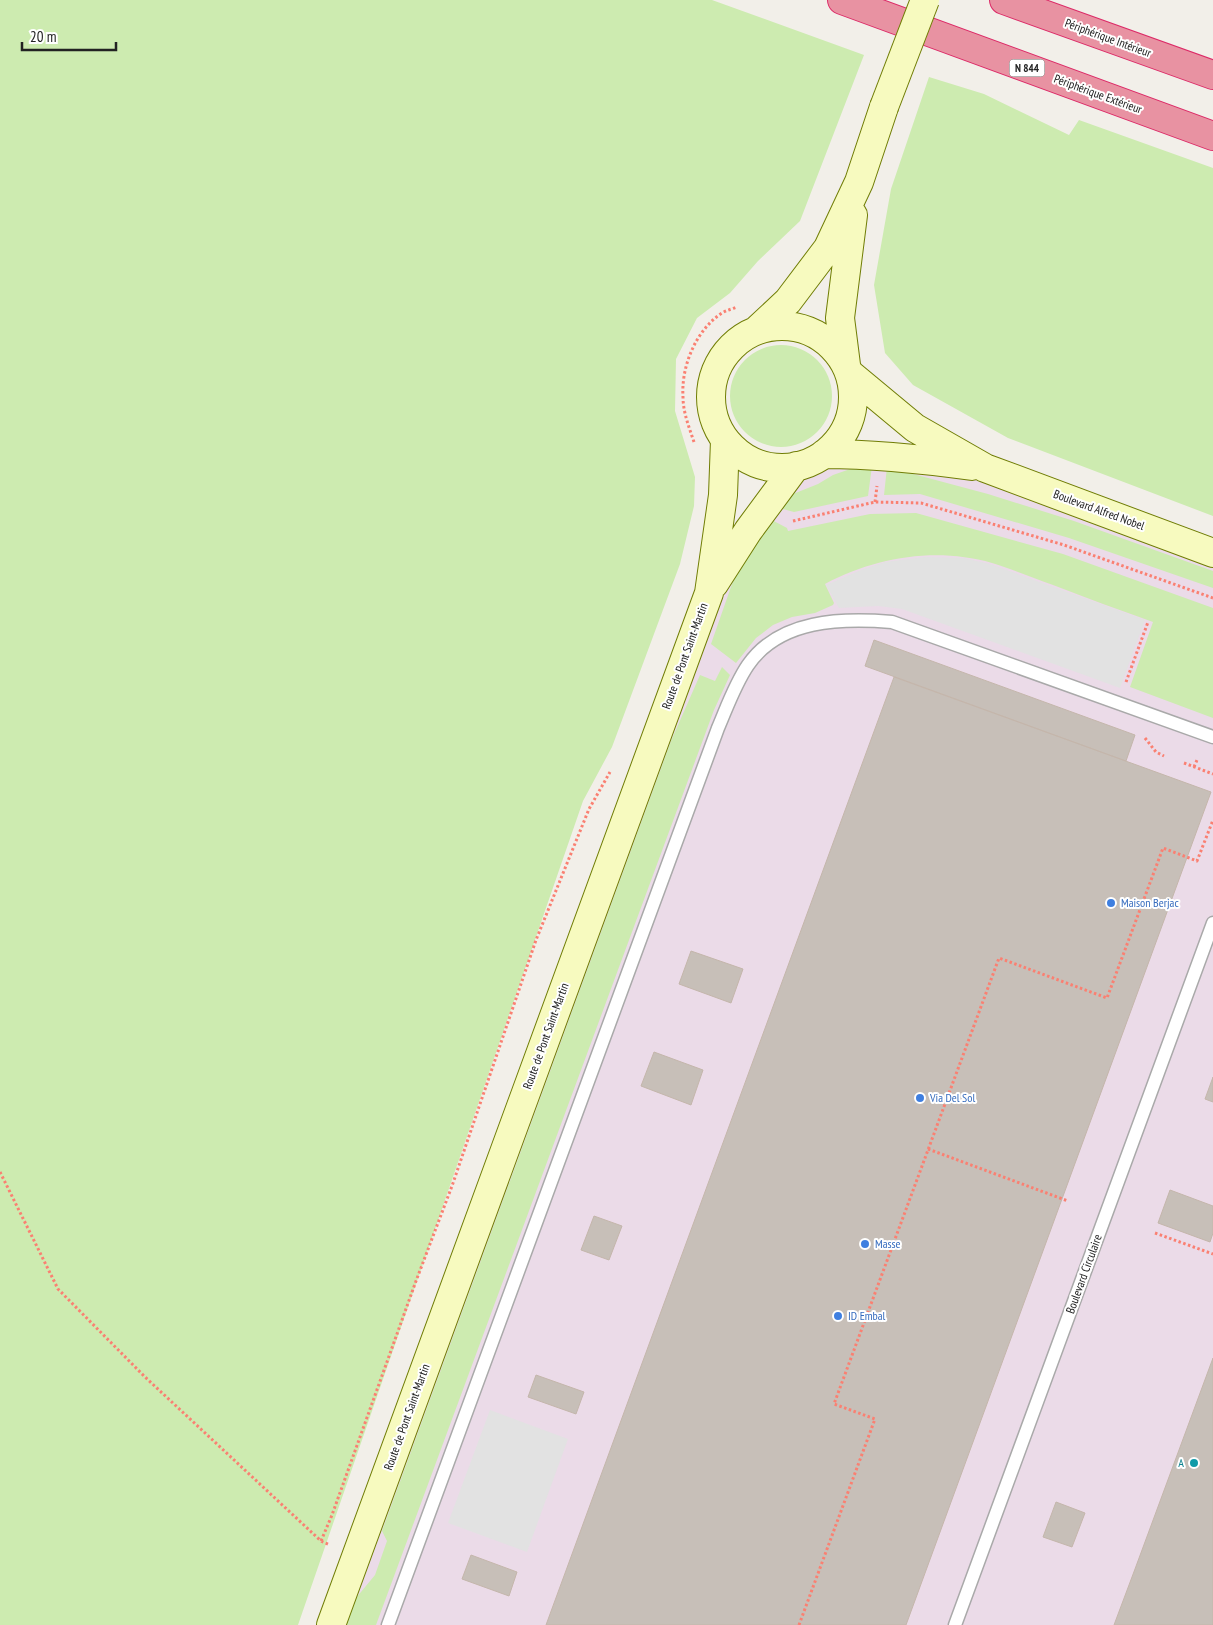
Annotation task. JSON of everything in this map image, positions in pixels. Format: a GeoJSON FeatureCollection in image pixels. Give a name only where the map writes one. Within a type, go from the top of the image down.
{"type":"FeatureCollection","features":[{"type":"Feature","properties":{"kind":"highway","name":"Périphérique Extérieur"},"geometry":{"type":"LineString","coordinates":[[842,0],[1213,136]]}},
{"type":"Feature","properties":{"kind":"highway","name":"Périphérique Intérieur"},"geometry":{"type":"LineString","coordinates":[[1004,0],[1213,75]]}},
{"type":"Feature","properties":{"kind":"main road"},"geometry":{"type":"LineString","coordinates":[[859,182],[849,234],[840,318],[853,396],[852,410],[847,426],[840,437],[824,454],[813,460],[796,466],[777,468],[758,464],[734,450],[725,440],[712,412],[710,394],[713,376],[722,358],[730,348],[741,338],[756,330],[788,301],[828,248],[859,182],[884,107],[925,0]]}},
{"type":"Feature","properties":{"kind":"main road"},"geometry":{"type":"LineString","coordinates":[[756,330],[777,326],[804,329],[818,335],[838,352],[848,369]]}},
{"type":"Feature","properties":{"kind":"main road","name":"Boulevard Alfred Nobel"},"geometry":{"type":"LineString","coordinates":[[848,369],[915,428],[985,468],[1213,553]]}},
{"type":"Feature","properties":{"kind":"main road","name":"Route de Pont Saint-Martin"},"geometry":{"type":"LineString","coordinates":[[331,1625],[709,593],[723,495],[725,440]]}},
{"type":"Feature","properties":{"kind":"main road","name":"Boulevard Alfred Nobel"},"geometry":{"type":"LineString","coordinates":[[824,454],[868,454],[985,468]]}},
{"type":"Feature","properties":{"kind":"main road"},"geometry":{"type":"LineString","coordinates":[[709,593],[748,532],[796,466]]}},
{"type":"Feature","properties":{"kind":"lane"},"geometry":{"type":"LineString","coordinates":[[388,1625],[718,728],[748,665],[762,649],[776,639],[799,628],[820,622],[866,620],[892,622],[1213,737]]}},
{"type":"Feature","properties":{"kind":"lane","name":"Boulevard Circulaire"},"geometry":{"type":"LineString","coordinates":[[955,1625],[1213,923]]}},
{"type":"Feature","properties":{"kind":"path"},"geometry":{"type":"LineString","coordinates":[[791,521],[875,502],[921,503],[1064,546],[1213,598]]}},
{"type":"Feature","properties":{"kind":"path"},"geometry":{"type":"LineString","coordinates":[[1126,683],[1134,655],[1148,622]]}},
{"type":"Feature","properties":{"kind":"path"},"geometry":{"type":"LineString","coordinates":[[1145,737],[1156,752],[1164,756]]}},
{"type":"Feature","properties":{"kind":"path"},"geometry":{"type":"LineString","coordinates":[[1194,767],[1197,760]]}},
{"type":"Feature","properties":{"kind":"path"},"geometry":{"type":"LineString","coordinates":[[1184,763],[1213,774]]}},
{"type":"Feature","properties":{"kind":"path"},"geometry":{"type":"LineString","coordinates":[[321,1541],[452,1186],[536,940],[589,810],[611,770]]}},
{"type":"Feature","properties":{"kind":"path"},"geometry":{"type":"LineString","coordinates":[[798,1625],[875,1419],[834,1404],[999,958],[1107,998],[1163,848],[1197,861],[1213,820]]}},
{"type":"Feature","properties":{"kind":"path"},"geometry":{"type":"LineString","coordinates":[[928,1149],[1068,1201]]}},
{"type":"Feature","properties":{"kind":"path"},"geometry":{"type":"LineString","coordinates":[[0,1172],[58,1289],[145,1377],[321,1541],[356,1557]]}},
{"type":"Feature","properties":{"kind":"path"},"geometry":{"type":"LineString","coordinates":[[1155,1233],[1213,1254]]}},
{"type":"Feature","properties":{"kind":"shaded area"},"geometry":{"type":"Polygon","coordinates":[[[824,454],[985,468],[1213,553],[1213,1625],[331,1625],[709,593],[796,466],[824,454]]]}},
{"type":"Feature","properties":{"kind":"shaded area"},"geometry":{"type":"Polygon","coordinates":[[[925,557],[963,558],[990,564],[1145,620],[1120,688],[902,609],[878,606],[839,608],[826,585],[885,562],[925,557]]]}},
{"type":"Feature","properties":{"kind":"shaded area"},"geometry":{"type":"Polygon","coordinates":[[[490,1410],[568,1439],[527,1552],[448,1523],[490,1410]]]}},
{"type":"Feature","properties":{"kind":"green space"},"geometry":{"type":"Polygon","coordinates":[[[0,0],[712,0],[864,55],[800,221],[758,261],[730,293],[697,318],[676,359],[675,411],[695,477],[694,506],[680,564],[612,747],[583,801],[298,1625],[0,1625],[0,0]]]}},
{"type":"Feature","properties":{"kind":"green space"},"geometry":{"type":"Polygon","coordinates":[[[929,77],[984,94],[1069,135],[1079,120],[1213,168],[1213,516],[1008,438],[913,385],[885,353],[874,285],[891,189],[929,77]]]}},
{"type":"Feature","properties":{"kind":"green space"},"geometry":{"type":"Polygon","coordinates":[[[781,345],[800,349],[817,360],[828,377],[832,396],[828,415],[817,432],[800,443],[781,447],[762,443],[745,432],[734,415],[730,396],[734,377],[745,360],[762,349],[781,345]]]}},
{"type":"Feature","properties":{"kind":"green space"},"geometry":{"type":"Polygon","coordinates":[[[872,466],[868,496],[794,512],[779,508],[793,494],[818,484],[833,475],[856,467],[872,466]]]}},
{"type":"Feature","properties":{"kind":"green space"},"geometry":{"type":"Polygon","coordinates":[[[887,467],[988,494],[1074,521],[1213,571],[1213,588],[1069,538],[920,494],[884,495],[887,467]]]}},
{"type":"Feature","properties":{"kind":"green space"},"geometry":{"type":"Polygon","coordinates":[[[916,513],[1063,554],[1213,608],[1213,718],[1130,687],[1153,622],[1007,568],[971,558],[928,555],[907,557],[885,561],[845,575],[825,584],[834,603],[833,605],[815,613],[792,617],[773,625],[756,638],[736,663],[711,644],[732,584],[743,560],[770,519],[787,528],[788,531],[870,514],[916,513]]]}},
{"type":"Feature","properties":{"kind":"green space"},"geometry":{"type":"Polygon","coordinates":[[[722,667],[730,675],[714,710],[376,1625],[346,1625],[356,1598],[375,1575],[387,1541],[382,1531],[671,741],[700,675],[715,681],[722,667]]]}},
{"type":"Feature","properties":{"kind":"building"},"geometry":{"type":"Polygon","coordinates":[[[874,640],[1135,735],[1126,761],[865,666],[874,640]]]}},
{"type":"Feature","properties":{"kind":"building"},"geometry":{"type":"Polygon","coordinates":[[[894,677],[1211,792],[906,1625],[546,1625],[894,677]]]}},
{"type":"Feature","properties":{"kind":"building"},"geometry":{"type":"Polygon","coordinates":[[[691,951],[743,969],[731,1003],[679,984],[691,951]]]}},
{"type":"Feature","properties":{"kind":"building"},"geometry":{"type":"Polygon","coordinates":[[[654,1052],[703,1070],[691,1105],[641,1086],[654,1052]]]}},
{"type":"Feature","properties":{"kind":"building"},"geometry":{"type":"Polygon","coordinates":[[[1213,1077],[1213,1102],[1205,1099],[1213,1077]]]}},
{"type":"Feature","properties":{"kind":"building"},"geometry":{"type":"Polygon","coordinates":[[[1170,1190],[1213,1206],[1213,1233],[1210,1242],[1158,1223],[1170,1190]]]}},
{"type":"Feature","properties":{"kind":"building"},"geometry":{"type":"Polygon","coordinates":[[[594,1216],[622,1226],[609,1260],[581,1250],[594,1216]]]}},
{"type":"Feature","properties":{"kind":"building","name":"A"},"geometry":{"type":"Polygon","coordinates":[[[1213,1358],[1213,1625],[1114,1625],[1135,1569],[1213,1358]]]}},
{"type":"Feature","properties":{"kind":"building"},"geometry":{"type":"Polygon","coordinates":[[[536,1375],[584,1392],[576,1414],[528,1397],[536,1375]]]}},
{"type":"Feature","properties":{"kind":"building"},"geometry":{"type":"Polygon","coordinates":[[[1056,1502],[1085,1513],[1072,1547],[1043,1537],[1056,1502]]]}},
{"type":"Feature","properties":{"kind":"building"},"geometry":{"type":"Polygon","coordinates":[[[471,1555],[517,1572],[509,1596],[462,1579],[471,1555]]]}},
{"type":"Feature","properties":{"kind":"place","name":"Maison Berjac"},"geometry":{"type":"Point","coordinates":[1111,903]}},
{"type":"Feature","properties":{"kind":"place","name":"Via Del Sol"},"geometry":{"type":"Point","coordinates":[920,1098]}},
{"type":"Feature","properties":{"kind":"place","name":"Masse"},"geometry":{"type":"Point","coordinates":[865,1244]}},
{"type":"Feature","properties":{"kind":"place","name":"ID Embal"},"geometry":{"type":"Point","coordinates":[838,1316]}},
{"type":"Feature","properties":{"kind":"place","name":"A"},"geometry":{"type":"Point","coordinates":[1194,1463]}}]}
